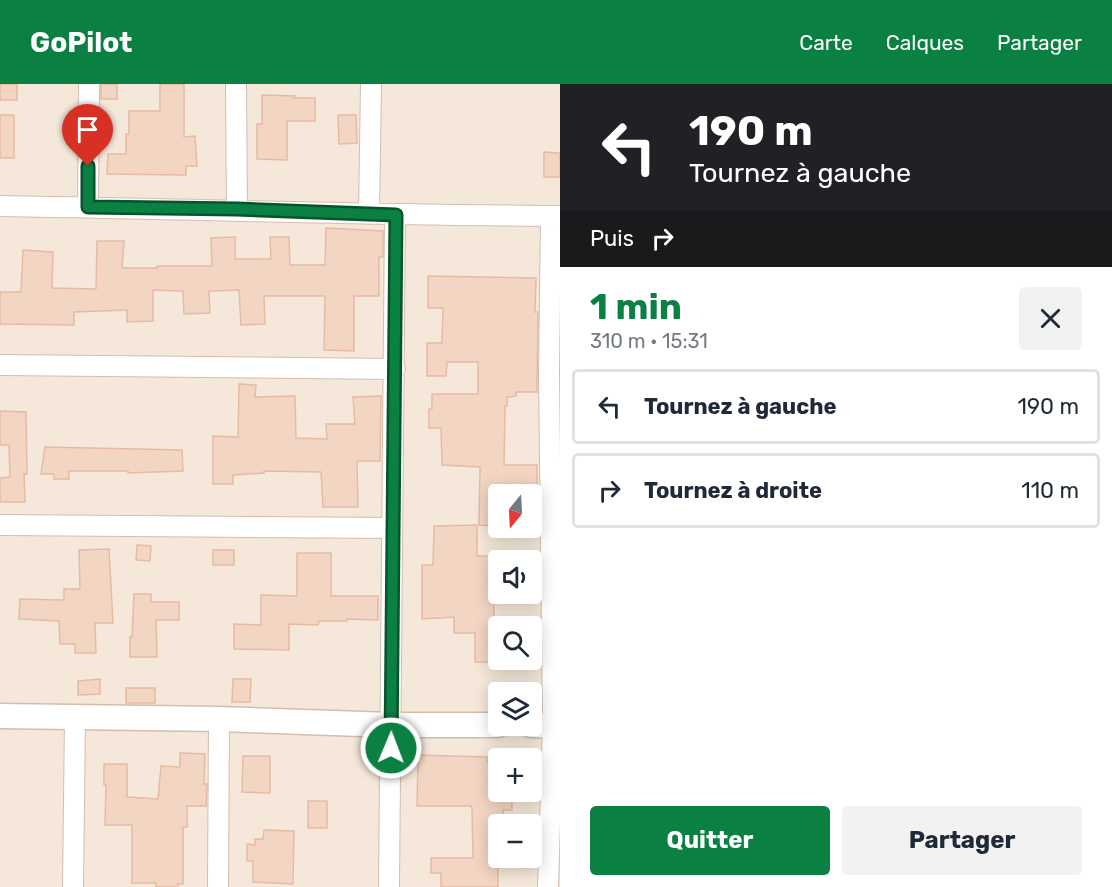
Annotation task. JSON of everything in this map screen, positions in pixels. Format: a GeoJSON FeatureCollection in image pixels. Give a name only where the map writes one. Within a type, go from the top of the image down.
{"type":"FeatureCollection","features":[{"type":"Feature","properties":{"kind":"street"},"geometry":{"type":"LineString","coordinates":[[88,207],[89,84]]}},
{"type":"Feature","properties":{"kind":"street"},"geometry":{"type":"LineString","coordinates":[[236,84],[237,209]]}},
{"type":"Feature","properties":{"kind":"street"},"geometry":{"type":"LineString","coordinates":[[369,214],[371,84]]}},
{"type":"Feature","properties":{"kind":"street"},"geometry":{"type":"LineString","coordinates":[[0,206],[237,209],[396,215],[556,216],[548,725],[548,887]]}},
{"type":"Feature","properties":{"kind":"street"},"geometry":{"type":"LineString","coordinates":[[389,887],[396,215]]}},
{"type":"Feature","properties":{"kind":"street"},"geometry":{"type":"LineString","coordinates":[[0,364],[395,369]]}},
{"type":"Feature","properties":{"kind":"street"},"geometry":{"type":"LineString","coordinates":[[0,525],[392,528]]}},
{"type":"Feature","properties":{"kind":"street"},"geometry":{"type":"LineString","coordinates":[[0,716],[488,725]]}},
{"type":"Feature","properties":{"kind":"street"},"geometry":{"type":"LineString","coordinates":[[73,887],[75,717]]}},
{"type":"Feature","properties":{"kind":"street"},"geometry":{"type":"LineString","coordinates":[[218,887],[219,719]]}},
{"type":"Feature","properties":{"kind":"shaded area"},"geometry":{"type":"Polygon","coordinates":[[[0,84],[560,84],[560,887],[0,887],[0,84]]]}},
{"type":"Feature","properties":{"kind":"building"},"geometry":{"type":"Polygon","coordinates":[[[0,84],[17,84],[17,100],[0,100],[0,84]]]}},
{"type":"Feature","properties":{"kind":"building"},"geometry":{"type":"Polygon","coordinates":[[[101,84],[117,84],[117,99],[101,99],[101,84]]]}},
{"type":"Feature","properties":{"kind":"building"},"geometry":{"type":"Polygon","coordinates":[[[160,84],[184,84],[184,137],[195,136],[197,166],[186,166],[186,175],[107,174],[108,154],[126,154],[129,111],[160,111],[160,84]]]}},
{"type":"Feature","properties":{"kind":"building"},"geometry":{"type":"Polygon","coordinates":[[[262,95],[315,98],[315,121],[287,121],[287,160],[257,159],[257,124],[262,124],[262,95]]]}},
{"type":"Feature","properties":{"kind":"building"},"geometry":{"type":"Polygon","coordinates":[[[0,115],[14,115],[14,158],[0,158],[0,115]]]}},
{"type":"Feature","properties":{"kind":"building"},"geometry":{"type":"Polygon","coordinates":[[[338,115],[356,115],[357,143],[339,144],[338,115]]]}},
{"type":"Feature","properties":{"kind":"building"},"geometry":{"type":"Polygon","coordinates":[[[544,152],[560,153],[560,177],[544,177],[544,152]]]}},
{"type":"Feature","properties":{"kind":"building"},"geometry":{"type":"Polygon","coordinates":[[[326,228],[383,231],[383,257],[379,257],[379,296],[354,296],[354,351],[324,350],[325,296],[264,296],[265,324],[241,325],[239,290],[209,291],[210,313],[184,314],[183,291],[153,290],[153,321],[127,322],[127,310],[74,312],[74,325],[0,324],[0,292],[21,292],[23,250],[53,252],[52,288],[96,289],[97,241],[124,241],[122,268],[212,266],[211,238],[235,237],[235,259],[271,259],[270,237],[289,237],[290,265],[325,265],[326,228]]]}},
{"type":"Feature","properties":{"kind":"building"},"geometry":{"type":"Polygon","coordinates":[[[428,276],[536,278],[537,392],[516,392],[516,396],[507,397],[504,465],[537,465],[537,484],[488,484],[488,525],[479,525],[480,467],[442,465],[441,428],[429,428],[432,394],[478,394],[478,362],[447,362],[446,376],[427,376],[427,343],[442,343],[443,308],[428,308],[428,276]]]}},
{"type":"Feature","properties":{"kind":"building"},"geometry":{"type":"Polygon","coordinates":[[[239,384],[256,385],[255,397],[295,396],[296,438],[327,439],[326,424],[355,424],[353,397],[381,396],[380,461],[357,461],[358,507],[323,507],[321,472],[264,471],[264,473],[233,475],[233,484],[213,484],[213,436],[238,437],[239,384]]]}},
{"type":"Feature","properties":{"kind":"building"},"geometry":{"type":"Polygon","coordinates":[[[0,411],[26,412],[25,502],[0,502],[0,478],[10,477],[9,445],[0,445],[0,411]]]}},
{"type":"Feature","properties":{"kind":"building"},"geometry":{"type":"Polygon","coordinates":[[[45,447],[182,450],[183,471],[128,473],[128,471],[69,471],[69,479],[54,479],[54,474],[41,474],[45,447]]]}},
{"type":"Feature","properties":{"kind":"building"},"geometry":{"type":"Polygon","coordinates":[[[477,525],[477,556],[488,556],[488,604],[494,604],[494,616],[488,616],[488,662],[475,662],[475,633],[454,633],[454,617],[422,619],[422,565],[433,565],[434,526],[477,525]]]}},
{"type":"Feature","properties":{"kind":"building"},"geometry":{"type":"Polygon","coordinates":[[[137,545],[151,546],[150,561],[136,560],[137,545]]]}},
{"type":"Feature","properties":{"kind":"building"},"geometry":{"type":"Polygon","coordinates":[[[109,549],[113,623],[95,623],[96,653],[75,653],[75,644],[60,644],[59,621],[19,619],[20,599],[64,600],[64,589],[80,589],[79,550],[109,549]]]}},
{"type":"Feature","properties":{"kind":"building"},"geometry":{"type":"Polygon","coordinates":[[[213,550],[234,550],[234,565],[213,565],[213,550]]]}},
{"type":"Feature","properties":{"kind":"building"},"geometry":{"type":"Polygon","coordinates":[[[297,553],[331,553],[331,596],[378,596],[378,620],[347,619],[347,621],[319,621],[318,625],[289,624],[289,650],[234,649],[234,624],[261,625],[261,595],[297,596],[297,553]]]}},
{"type":"Feature","properties":{"kind":"building"},"geometry":{"type":"Polygon","coordinates":[[[134,594],[151,594],[151,602],[179,602],[179,620],[156,620],[157,657],[130,657],[134,594]]]}},
{"type":"Feature","properties":{"kind":"building"},"geometry":{"type":"Polygon","coordinates":[[[100,679],[100,694],[78,695],[78,681],[100,679]]]}},
{"type":"Feature","properties":{"kind":"building"},"geometry":{"type":"Polygon","coordinates":[[[233,679],[251,679],[250,702],[232,702],[233,679]]]}},
{"type":"Feature","properties":{"kind":"building"},"geometry":{"type":"Polygon","coordinates":[[[126,688],[155,688],[155,703],[126,703],[126,688]]]}},
{"type":"Feature","properties":{"kind":"building"},"geometry":{"type":"Polygon","coordinates":[[[180,753],[205,754],[204,784],[207,784],[206,806],[187,806],[187,827],[183,827],[183,884],[178,884],[178,887],[156,887],[156,883],[132,883],[132,825],[105,825],[104,764],[127,764],[127,797],[158,799],[161,766],[180,767],[180,753]]]}},
{"type":"Feature","properties":{"kind":"building"},"geometry":{"type":"Polygon","coordinates":[[[418,755],[487,757],[488,802],[512,802],[512,810],[503,810],[503,814],[488,814],[488,868],[498,868],[498,887],[441,887],[441,873],[431,873],[431,858],[473,858],[472,809],[471,806],[417,806],[418,755]]]}},
{"type":"Feature","properties":{"kind":"building"},"geometry":{"type":"Polygon","coordinates":[[[243,756],[270,756],[270,793],[242,792],[243,756]]]}},
{"type":"Feature","properties":{"kind":"building"},"geometry":{"type":"Polygon","coordinates":[[[308,801],[327,801],[327,828],[308,828],[308,801]]]}},
{"type":"Feature","properties":{"kind":"building"},"geometry":{"type":"Polygon","coordinates":[[[264,830],[294,831],[293,884],[253,882],[253,861],[247,861],[247,844],[255,845],[255,839],[263,839],[264,830]]]}},
{"type":"Feature","properties":{"kind":"route"},"geometry":{"type":"LineString","coordinates":[[88,166],[88,207],[237,209],[396,215],[391,748]]}}]}
